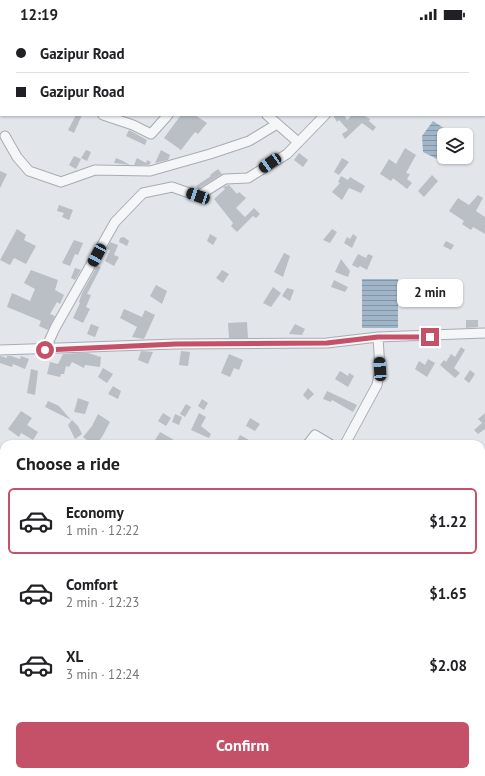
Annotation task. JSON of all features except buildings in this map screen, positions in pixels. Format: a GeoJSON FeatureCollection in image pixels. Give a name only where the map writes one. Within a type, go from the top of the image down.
{"type":"FeatureCollection","features":[{"type":"Feature","properties":{"kind":"street"},"geometry":{"type":"LineString","coordinates":[[107,116],[133,125],[151,134],[167,116]]}},
{"type":"Feature","properties":{"kind":"street"},"geometry":{"type":"LineString","coordinates":[[268,116],[298,142]]}},
{"type":"Feature","properties":{"kind":"street"},"geometry":{"type":"LineString","coordinates":[[45,350],[55,328],[115,222],[143,193],[172,187],[198,196],[225,179],[248,178],[287,154],[324,116]]}},
{"type":"Feature","properties":{"kind":"street"},"geometry":{"type":"LineString","coordinates":[[4,136],[17,157],[29,171],[61,182],[95,170],[125,172],[150,171],[158,169],[248,141],[277,124]]}},
{"type":"Feature","properties":{"kind":"street"},"geometry":{"type":"LineString","coordinates":[[0,350],[45,350],[176,344],[327,343],[378,337],[485,333]]}},
{"type":"Feature","properties":{"kind":"street"},"geometry":{"type":"LineString","coordinates":[[347,440],[377,385],[380,369],[378,337]]}},
{"type":"Feature","properties":{"kind":"street"},"geometry":{"type":"LineString","coordinates":[[311,440],[315,435],[323,440]]}},
{"type":"Feature","properties":{"kind":"water"},"geometry":{"type":"Polygon","coordinates":[[[433,121],[444,128],[437,128],[437,159],[423,152],[422,136],[433,121]]]}},
{"type":"Feature","properties":{"kind":"water"},"geometry":{"type":"Polygon","coordinates":[[[362,279],[398,279],[398,328],[362,328],[362,279]]]}},
{"type":"Feature","properties":{"kind":"route"},"geometry":{"type":"LineString","coordinates":[[45,350],[58,348],[129,347],[176,344],[327,343],[378,337],[430,337]]}}]}
